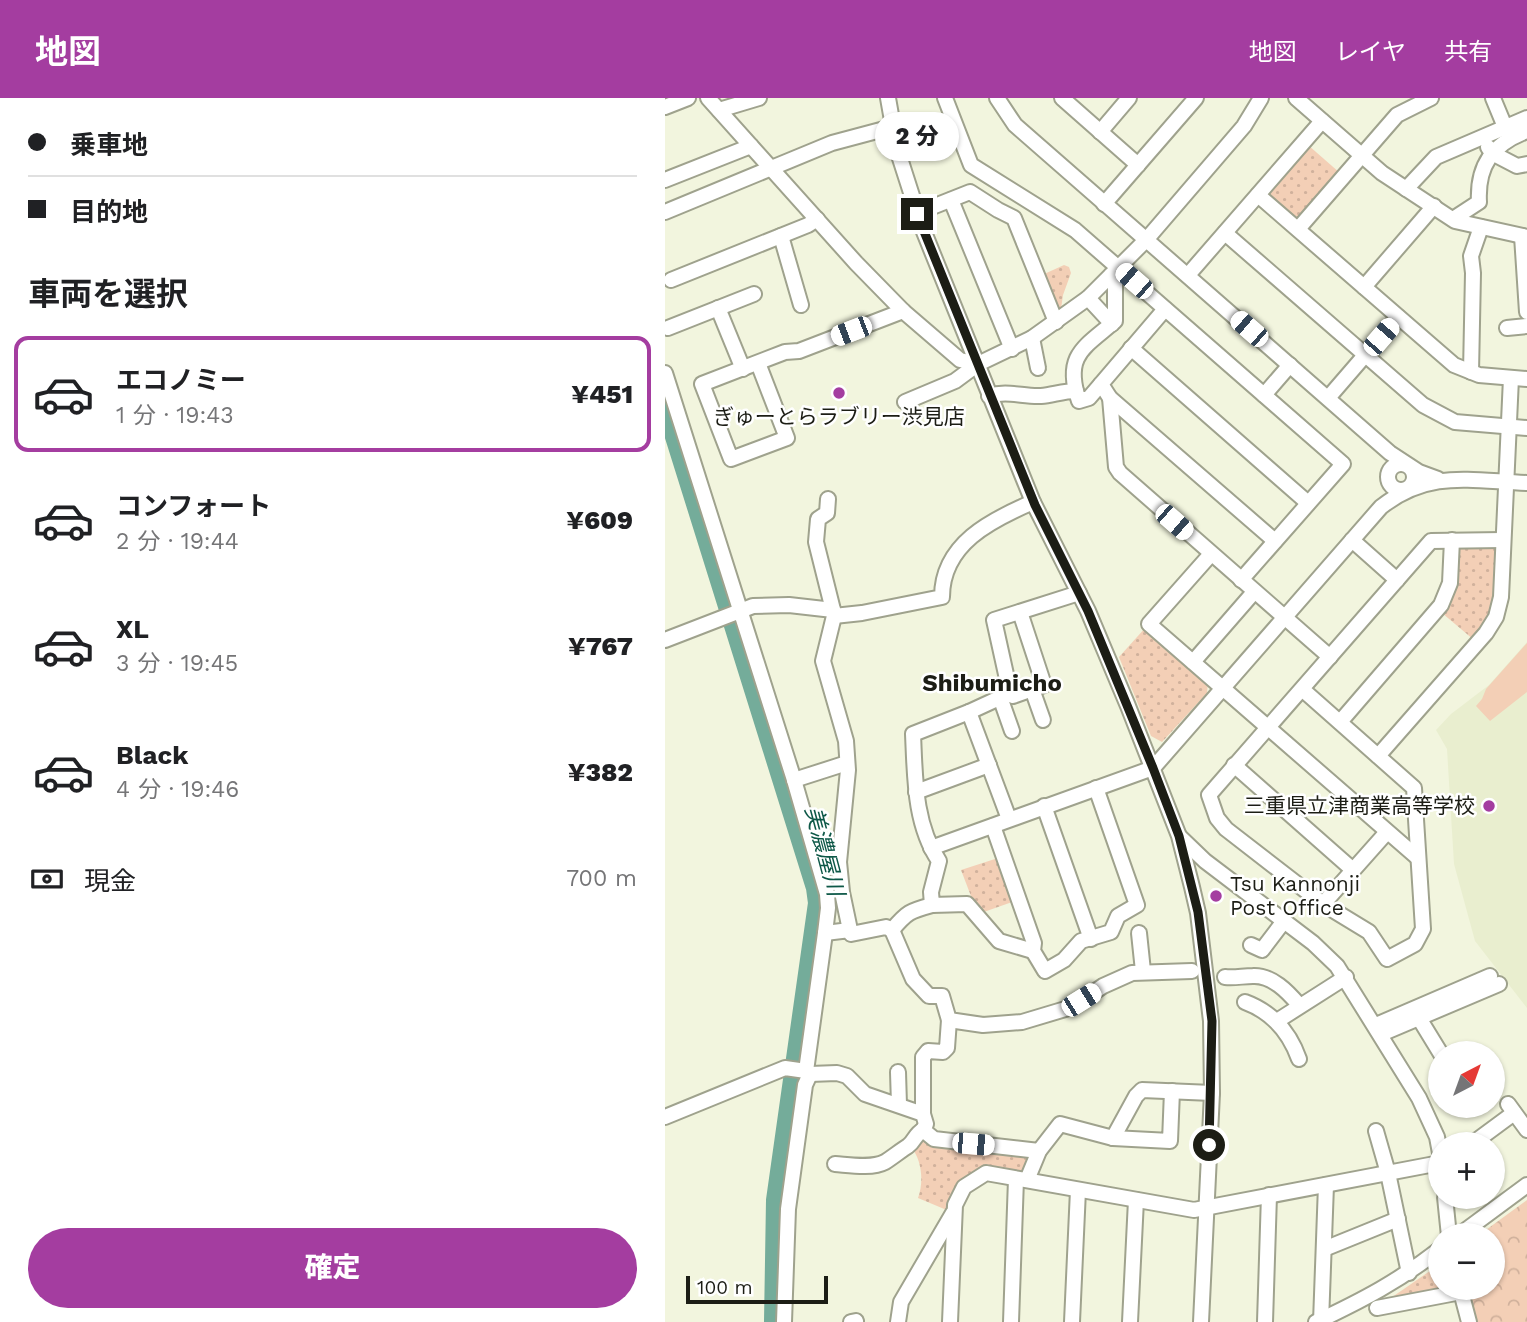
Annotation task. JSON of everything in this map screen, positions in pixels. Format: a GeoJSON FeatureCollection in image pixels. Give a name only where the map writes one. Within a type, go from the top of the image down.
{"type":"FeatureCollection","features":[{"type":"Feature","properties":{"kind":"street"},"geometry":{"type":"LineString","coordinates":[[665,107],[688,98]]}},
{"type":"Feature","properties":{"kind":"street"},"geometry":{"type":"LineString","coordinates":[[708,98],[903,311],[960,360],[978,364]]}},
{"type":"Feature","properties":{"kind":"street"},"geometry":{"type":"LineString","coordinates":[[719,110],[759,98]]}},
{"type":"Feature","properties":{"kind":"street"},"geometry":{"type":"LineString","coordinates":[[888,98],[892,127],[917,214],[1033,502],[1079,593],[1179,836],[1198,912],[1212,1021],[1212,1093],[1201,1322]]}},
{"type":"Feature","properties":{"kind":"street"},"geometry":{"type":"LineString","coordinates":[[946,98],[971,165],[1065,223],[1114,271],[1165,309],[1343,464],[1241,580]]}},
{"type":"Feature","properties":{"kind":"street"},"geometry":{"type":"LineString","coordinates":[[997,98],[1015,125],[1380,444],[1409,466],[1440,480]]}},
{"type":"Feature","properties":{"kind":"street"},"geometry":{"type":"LineString","coordinates":[[1062,98],[1138,165]]}},
{"type":"Feature","properties":{"kind":"street"},"geometry":{"type":"LineString","coordinates":[[1100,132],[1129,98]]}},
{"type":"Feature","properties":{"kind":"street"},"geometry":{"type":"LineString","coordinates":[[1104,204],[1196,98]]}},
{"type":"Feature","properties":{"kind":"street"},"geometry":{"type":"LineString","coordinates":[[905,402],[955,381],[978,364],[1032,338],[1088,298],[1146,240],[1244,126],[1261,98]]}},
{"type":"Feature","properties":{"kind":"street"},"geometry":{"type":"LineString","coordinates":[[1296,98],[1396,184],[1453,219],[1525,236],[1527,312]]}},
{"type":"Feature","properties":{"kind":"street"},"geometry":{"type":"LineString","coordinates":[[1493,98],[1505,127]]}},
{"type":"Feature","properties":{"kind":"street"},"geometry":{"type":"LineString","coordinates":[[1298,229],[1397,115],[1426,99]]}},
{"type":"Feature","properties":{"kind":"street"},"geometry":{"type":"LineString","coordinates":[[1406,189],[1436,157],[1527,118]]}},
{"type":"Feature","properties":{"kind":"street"},"geometry":{"type":"LineString","coordinates":[[1188,275],[1322,121]]}},
{"type":"Feature","properties":{"kind":"street"},"geometry":{"type":"LineString","coordinates":[[665,212],[832,144],[892,127]]}},
{"type":"Feature","properties":{"kind":"street"},"geometry":{"type":"LineString","coordinates":[[1453,219],[1479,202],[1479,179],[1492,153],[1527,131]]}},
{"type":"Feature","properties":{"kind":"street"},"geometry":{"type":"LineString","coordinates":[[1482,137],[1492,153],[1517,166],[1527,164]]}},
{"type":"Feature","properties":{"kind":"street"},"geometry":{"type":"LineString","coordinates":[[665,180],[751,146]]}},
{"type":"Feature","properties":{"kind":"street"},"geometry":{"type":"LineString","coordinates":[[917,214],[970,192],[1014,218],[1056,322]]}},
{"type":"Feature","properties":{"kind":"street"},"geometry":{"type":"LineString","coordinates":[[1258,195],[1454,365],[1479,375],[1527,379]]}},
{"type":"Feature","properties":{"kind":"street"},"geometry":{"type":"LineString","coordinates":[[951,200],[1012,349]]}},
{"type":"Feature","properties":{"kind":"street"},"geometry":{"type":"LineString","coordinates":[[1364,288],[1434,206]]}},
{"type":"Feature","properties":{"kind":"street"},"geometry":{"type":"LineString","coordinates":[[671,280],[817,219]]}},
{"type":"Feature","properties":{"kind":"street"},"geometry":{"type":"LineString","coordinates":[[1471,372],[1471,256],[1481,227]]}},
{"type":"Feature","properties":{"kind":"street"},"geometry":{"type":"LineString","coordinates":[[1225,233],[1423,405],[1455,422],[1527,428]]}},
{"type":"Feature","properties":{"kind":"street"},"geometry":{"type":"LineString","coordinates":[[781,236],[801,305]]}},
{"type":"Feature","properties":{"kind":"street"},"geometry":{"type":"LineString","coordinates":[[1114,271],[1115,321],[1089,341],[1079,354],[1074,369],[1079,401],[1089,398],[1165,309]]}},
{"type":"Feature","properties":{"kind":"street"},"geometry":{"type":"LineString","coordinates":[[669,328],[754,294]]}},
{"type":"Feature","properties":{"kind":"street"},"geometry":{"type":"LineString","coordinates":[[1088,298],[1112,324]]}},
{"type":"Feature","properties":{"kind":"street"},"geometry":{"type":"LineString","coordinates":[[718,308],[743,369]]}},
{"type":"Feature","properties":{"kind":"street"},"geometry":{"type":"LineString","coordinates":[[758,363],[787,438],[731,459],[702,384],[785,352],[799,351],[903,311]]}},
{"type":"Feature","properties":{"kind":"street"},"geometry":{"type":"LineString","coordinates":[[1328,398],[1398,317]]}},
{"type":"Feature","properties":{"kind":"street"},"geometry":{"type":"LineString","coordinates":[[1507,328],[1527,327]]}},
{"type":"Feature","properties":{"kind":"street"},"geometry":{"type":"LineString","coordinates":[[1032,338],[1038,368]]}},
{"type":"Feature","properties":{"kind":"street"},"geometry":{"type":"LineString","coordinates":[[1131,348],[1308,503]]}},
{"type":"Feature","properties":{"kind":"street"},"geometry":{"type":"LineString","coordinates":[[1264,395],[1290,365]]}},
{"type":"Feature","properties":{"kind":"street"},"geometry":{"type":"LineString","coordinates":[[665,373],[794,780],[824,880],[828,908],[788,1209],[784,1322]]}},
{"type":"Feature","properties":{"kind":"street"},"geometry":{"type":"LineString","coordinates":[[1378,756],[1491,627],[1501,597],[1511,378]]}},
{"type":"Feature","properties":{"kind":"street"},"geometry":{"type":"LineString","coordinates":[[1101,384],[1110,398],[1275,541]]}},
{"type":"Feature","properties":{"kind":"street"},"geometry":{"type":"LineString","coordinates":[[989,396],[1002,392],[1046,396],[1062,391],[1076,391]]}},
{"type":"Feature","properties":{"kind":"street"},"geometry":{"type":"LineString","coordinates":[[1110,398],[1117,470],[1330,657]]}},
{"type":"Feature","properties":{"kind":"street"},"geometry":{"type":"LineString","coordinates":[[1380,444],[1387,475],[1394,489],[1408,490]]}},
{"type":"Feature","properties":{"kind":"street"},"geometry":{"type":"LineString","coordinates":[[1381,507],[1387,475],[1391,468],[1397,464],[1409,466]]}},
{"type":"Feature","properties":{"kind":"street"},"geometry":{"type":"LineString","coordinates":[[1408,490],[1415,477],[1409,466]]}},
{"type":"Feature","properties":{"kind":"street"},"geometry":{"type":"LineString","coordinates":[[930,848],[1153,768],[1381,507],[1408,490],[1440,480],[1527,483]]}},
{"type":"Feature","properties":{"kind":"street"},"geometry":{"type":"LineString","coordinates":[[828,499],[827,513],[818,519],[816,542],[834,613],[823,661],[843,732],[847,763],[839,862],[850,930],[851,934],[886,927],[892,930],[915,982],[929,996],[942,996],[949,1020],[947,1048],[943,1052],[928,1051],[923,1057],[923,1114],[926,1124],[923,1130],[917,1133],[910,1144],[884,1169],[835,1164]]}},
{"type":"Feature","properties":{"kind":"street"},"geometry":{"type":"LineString","coordinates":[[665,640],[753,606],[789,605],[834,613],[862,613],[942,597],[944,577],[965,541],[999,516],[1033,502]]}},
{"type":"Feature","properties":{"kind":"street"},"geometry":{"type":"LineString","coordinates":[[1352,540],[1397,580]]}},
{"type":"Feature","properties":{"kind":"street"},"geometry":{"type":"LineString","coordinates":[[1302,689],[1414,788],[1423,929],[1415,944],[1387,959],[1369,932],[1323,904],[1219,822],[1209,795],[1431,541],[1503,540]]}},
{"type":"Feature","properties":{"kind":"street"},"geometry":{"type":"LineString","coordinates":[[1340,722],[1441,605],[1450,583],[1452,541]]}},
{"type":"Feature","properties":{"kind":"street"},"geometry":{"type":"LineString","coordinates":[[1210,554],[1149,624],[1418,858]]}},
{"type":"Feature","properties":{"kind":"street"},"geometry":{"type":"LineString","coordinates":[[1192,662],[1254,592]]}},
{"type":"Feature","properties":{"kind":"street"},"geometry":{"type":"LineString","coordinates":[[932,905],[931,892],[939,860],[930,848],[916,792],[913,734],[969,712],[1004,695],[1009,688],[994,620],[1079,593]]}},
{"type":"Feature","properties":{"kind":"street"},"geometry":{"type":"LineString","coordinates":[[1004,695],[1013,696],[1044,685],[1020,612]]}},
{"type":"Feature","properties":{"kind":"street"},"geometry":{"type":"LineString","coordinates":[[1033,689],[1043,720]]}},
{"type":"Feature","properties":{"kind":"street"},"geometry":{"type":"LineString","coordinates":[[1004,695],[1011,731]]}},
{"type":"Feature","properties":{"kind":"street"},"geometry":{"type":"LineString","coordinates":[[969,712],[1009,819]]}},
{"type":"Feature","properties":{"kind":"street"},"geometry":{"type":"LineString","coordinates":[[794,780],[847,763]]}},
{"type":"Feature","properties":{"kind":"street"},"geometry":{"type":"LineString","coordinates":[[916,792],[989,765]]}},
{"type":"Feature","properties":{"kind":"street"},"geometry":{"type":"LineString","coordinates":[[1234,765],[1353,870]]}},
{"type":"Feature","properties":{"kind":"street"},"geometry":{"type":"LineString","coordinates":[[993,826],[1034,943],[1033,951],[1045,971],[1064,960],[1081,942],[1111,932],[1118,916],[1136,905],[1096,788]]}},
{"type":"Feature","properties":{"kind":"street"},"geometry":{"type":"LineString","coordinates":[[1044,806],[1091,939]]}},
{"type":"Feature","properties":{"kind":"street"},"geometry":{"type":"LineString","coordinates":[[1323,904],[1387,832]]}},
{"type":"Feature","properties":{"kind":"street"},"geometry":{"type":"LineString","coordinates":[[1179,836],[1205,861],[1325,954],[1346,977],[1428,1115]]}},
{"type":"Feature","properties":{"kind":"street"},"geometry":{"type":"LineString","coordinates":[[892,930],[912,909],[932,905],[967,904],[999,941],[1033,951]]}},
{"type":"Feature","properties":{"kind":"street"},"geometry":{"type":"LineString","coordinates":[[1251,945],[1262,950],[1284,921]]}},
{"type":"Feature","properties":{"kind":"street"},"geometry":{"type":"LineString","coordinates":[[825,933],[850,930]]}},
{"type":"Feature","properties":{"kind":"street"},"geometry":{"type":"LineString","coordinates":[[1139,933],[1143,971]]}},
{"type":"Feature","properties":{"kind":"street"},"geometry":{"type":"LineString","coordinates":[[949,1020],[983,1025],[1022,1022],[1072,1007],[1103,986],[1132,973],[1192,971]]}},
{"type":"Feature","properties":{"kind":"street"},"geometry":{"type":"LineString","coordinates":[[1225,977],[1255,975],[1284,986],[1299,1005]]}},
{"type":"Feature","properties":{"kind":"street"},"geometry":{"type":"LineString","coordinates":[[1277,1021],[1346,977]]}},
{"type":"Feature","properties":{"kind":"street"},"geometry":{"type":"LineString","coordinates":[[1495,980],[1419,1018],[1378,1029],[1495,980]]}},
{"type":"Feature","properties":{"kind":"street"},"geometry":{"type":"LineString","coordinates":[[1245,1002],[1257,1006],[1277,1021],[1287,1033],[1299,1059]]}},
{"type":"Feature","properties":{"kind":"street"},"geometry":{"type":"LineString","coordinates":[[1419,1018],[1433,1041]]}},
{"type":"Feature","properties":{"kind":"street"},"geometry":{"type":"LineString","coordinates":[[665,1117],[785,1068],[847,1076],[865,1094],[923,1114]]}},
{"type":"Feature","properties":{"kind":"street"},"geometry":{"type":"LineString","coordinates":[[898,1072],[899,1105]]}},
{"type":"Feature","properties":{"kind":"street"},"geometry":{"type":"LineString","coordinates":[[1113,1138],[1142,1090],[1212,1093]]}},
{"type":"Feature","properties":{"kind":"street"},"geometry":{"type":"LineString","coordinates":[[1011,1322],[1022,1180],[1039,1151],[1060,1124],[1113,1138],[1170,1141],[1172,1091]]}},
{"type":"Feature","properties":{"kind":"street"},"geometry":{"type":"LineString","coordinates":[[1485,1132],[1511,1109],[1527,1129]]}},
{"type":"Feature","properties":{"kind":"street"},"geometry":{"type":"LineString","coordinates":[[923,1130],[934,1139],[1039,1151]]}},
{"type":"Feature","properties":{"kind":"street"},"geometry":{"type":"LineString","coordinates":[[1376,1131],[1388,1173],[1409,1273]]}},
{"type":"Feature","properties":{"kind":"street"},"geometry":{"type":"LineString","coordinates":[[898,1322],[901,1302],[949,1224],[958,1195],[964,1187],[986,1173],[1194,1210],[1428,1165]]}},
{"type":"Feature","properties":{"kind":"street"},"geometry":{"type":"LineString","coordinates":[[1326,1185],[1319,1321],[1428,1297]]}},
{"type":"Feature","properties":{"kind":"street"},"geometry":{"type":"LineString","coordinates":[[1476,1223],[1527,1185]]}},
{"type":"Feature","properties":{"kind":"street"},"geometry":{"type":"LineString","coordinates":[[1072,1322],[1078,1189]]}},
{"type":"Feature","properties":{"kind":"street"},"geometry":{"type":"LineString","coordinates":[[1265,1322],[1269,1195]]}},
{"type":"Feature","properties":{"kind":"street"},"geometry":{"type":"LineString","coordinates":[[1130,1322],[1136,1200]]}},
{"type":"Feature","properties":{"kind":"street"},"geometry":{"type":"LineString","coordinates":[[950,1322],[954,1211]]}},
{"type":"Feature","properties":{"kind":"street"},"geometry":{"type":"LineString","coordinates":[[1324,1249],[1398,1219]]}},
{"type":"Feature","properties":{"kind":"street"},"geometry":{"type":"LineString","coordinates":[[1377,1307],[1409,1273],[1428,1258]]}},
{"type":"Feature","properties":{"kind":"street"},"geometry":{"type":"LineString","coordinates":[[927,1259],[953,1261]]}},
{"type":"Feature","properties":{"kind":"street"},"geometry":{"type":"LineString","coordinates":[[1464,1300],[1469,1322]]}},
{"type":"Feature","properties":{"kind":"shaded area","name":"三重県立津商業高等学校"},"geometry":{"type":"Polygon","coordinates":[[[1527,642],[1527,1008],[1475,941],[1454,864],[1447,749],[1436,730],[1451,714],[1489,685],[1527,642]]]}},
{"type":"Feature","properties":{"kind":"green space"},"geometry":{"type":"Polygon","coordinates":[[[1308,145],[1340,173],[1297,220],[1292,219],[1267,196],[1268,190],[1308,145]]]}},
{"type":"Feature","properties":{"kind":"green space"},"geometry":{"type":"Polygon","coordinates":[[[1064,265],[1069,267],[1071,273],[1061,309],[1054,304],[1042,275],[1064,265]]]}},
{"type":"Feature","properties":{"kind":"green space"},"geometry":{"type":"Polygon","coordinates":[[[1494,547],[1497,550],[1495,598],[1488,617],[1474,640],[1442,613],[1458,548],[1494,547]]]}},
{"type":"Feature","properties":{"kind":"green space"},"geometry":{"type":"Polygon","coordinates":[[[1146,627],[1208,682],[1207,693],[1162,742],[1151,736],[1119,657],[1146,627]]]}},
{"type":"Feature","properties":{"kind":"green space"},"geometry":{"type":"Polygon","coordinates":[[[1527,643],[1527,692],[1490,721],[1476,706],[1486,689],[1527,643]]]}},
{"type":"Feature","properties":{"kind":"green space"},"geometry":{"type":"Polygon","coordinates":[[[998,858],[1015,901],[981,913],[974,904],[961,870],[998,858]]]}},
{"type":"Feature","properties":{"kind":"green space"},"geometry":{"type":"Polygon","coordinates":[[[919,1135],[1028,1153],[1031,1159],[1026,1171],[1019,1176],[987,1169],[949,1211],[918,1198],[921,1171],[918,1158],[911,1147],[919,1135]]]}},
{"type":"Feature","properties":{"kind":"green space"},"geometry":{"type":"Polygon","coordinates":[[[1527,1200],[1527,1322],[1476,1322],[1471,1300],[1505,1300],[1505,1223],[1495,1223],[1527,1200]]]}},
{"type":"Feature","properties":{"kind":"green space"},"geometry":{"type":"Polygon","coordinates":[[[1428,1272],[1428,1293],[1385,1302],[1428,1272]]]}},
{"type":"Feature","properties":{"kind":"waterway","name":"美濃屋川"},"geometry":{"type":"LineString","coordinates":[[665,408],[815,888],[817,903],[775,1200],[773,1322]]}},
{"type":"Feature","properties":{"kind":"place","name":"ぎゅーとらラブリー渋見店"},"geometry":{"type":"Point","coordinates":[839,393]}},
{"type":"Feature","properties":{"kind":"place","name":"三重県立津商業高等学校"},"geometry":{"type":"Point","coordinates":[1489,806]}},
{"type":"Feature","properties":{"kind":"place","name":"Tsu Kannonji Post Office"},"geometry":{"type":"Point","coordinates":[1216,896]}},
{"type":"Feature","properties":{"kind":"district","name":"Shibumicho"},"geometry":{"type":"Point","coordinates":[992,683]}},
{"type":"Feature","properties":{"kind":"route"},"geometry":{"type":"LineString","coordinates":[[917,214],[989,396],[1050,538],[1088,611],[1179,836],[1198,912],[1212,1021],[1209,1145]]}}]}
